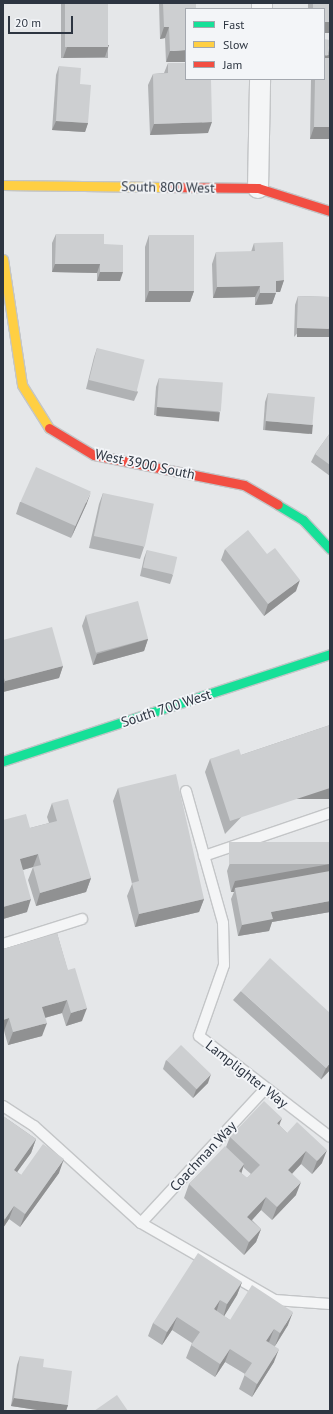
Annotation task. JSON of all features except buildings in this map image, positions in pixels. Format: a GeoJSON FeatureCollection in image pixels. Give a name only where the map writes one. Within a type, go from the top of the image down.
{"type":"FeatureCollection","features":[{"type":"Feature","properties":{"kind":"street"},"geometry":{"type":"LineString","coordinates":[[258,188],[260,80]]}},
{"type":"Feature","properties":{"kind":"street","name":"South 800 West"},"geometry":{"type":"LineString","coordinates":[[3,185],[258,188],[330,211]]}},
{"type":"Feature","properties":{"kind":"street","name":"West 3900 South"},"geometry":{"type":"LineString","coordinates":[[3,259],[22,385],[48,427],[94,455],[244,485],[303,520],[330,549]]}},
{"type":"Feature","properties":{"kind":"street","name":"South 700 West"},"geometry":{"type":"LineString","coordinates":[[3,762],[330,654]]}},
{"type":"Feature","properties":{"kind":"lane","name":"Lamplighter Way"},"geometry":{"type":"LineString","coordinates":[[186,791],[223,923],[224,965],[199,1036],[330,1137]]}},
{"type":"Feature","properties":{"kind":"lane"},"geometry":{"type":"LineString","coordinates":[[204,856],[330,813]]}},
{"type":"Feature","properties":{"kind":"lane"},"geometry":{"type":"LineString","coordinates":[[3,944],[82,919]]}},
{"type":"Feature","properties":{"kind":"lane","name":"Coachman Way"},"geometry":{"type":"LineString","coordinates":[[141,1223],[265,1088]]}},
{"type":"Feature","properties":{"kind":"lane"},"geometry":{"type":"LineString","coordinates":[[3,1106],[34,1126],[141,1223],[275,1300],[330,1304]]}},
{"type":"Feature","properties":{"kind":"traffic: fast"},"geometry":{"type":"LineString","coordinates":[[278,505],[303,520],[330,549]]}},
{"type":"Feature","properties":{"kind":"traffic: fast"},"geometry":{"type":"LineString","coordinates":[[3,761],[330,654]]}},
{"type":"Feature","properties":{"kind":"traffic: slow"},"geometry":{"type":"LineString","coordinates":[[3,185],[163,187]]}},
{"type":"Feature","properties":{"kind":"traffic: slow"},"geometry":{"type":"LineString","coordinates":[[3,259],[22,385],[49,428]]}},
{"type":"Feature","properties":{"kind":"traffic: jam"},"geometry":{"type":"LineString","coordinates":[[163,187],[258,188],[330,211]]}},
{"type":"Feature","properties":{"kind":"traffic: jam"},"geometry":{"type":"LineString","coordinates":[[49,428],[94,455],[244,485],[278,505]]}}]}
